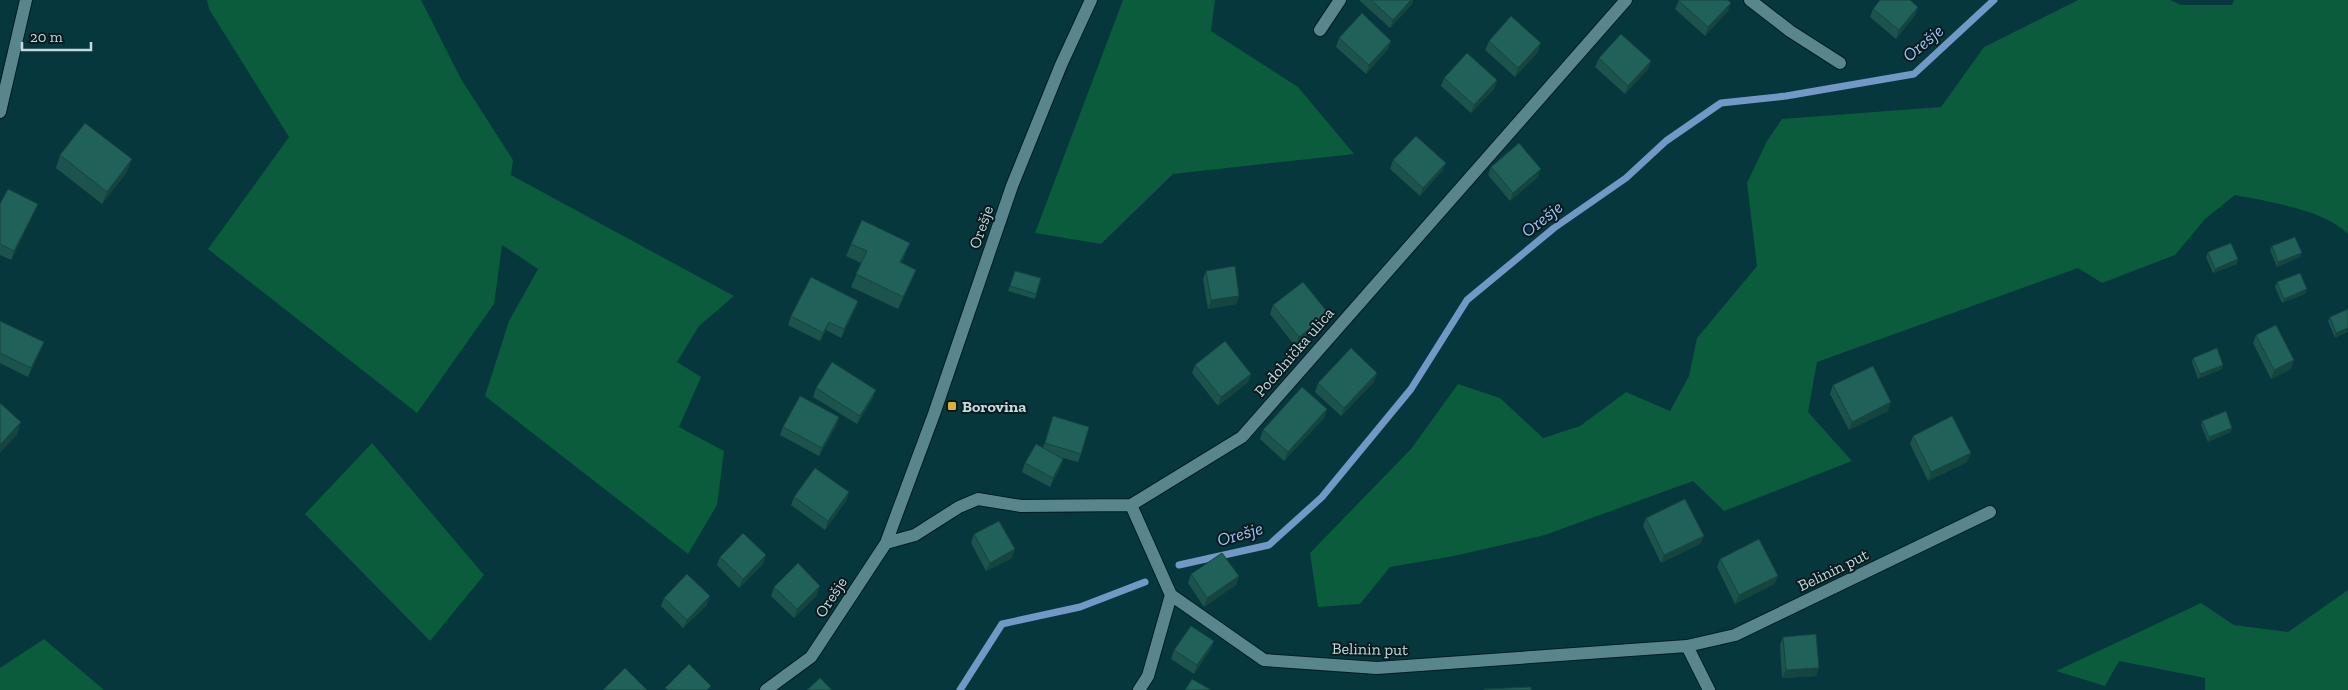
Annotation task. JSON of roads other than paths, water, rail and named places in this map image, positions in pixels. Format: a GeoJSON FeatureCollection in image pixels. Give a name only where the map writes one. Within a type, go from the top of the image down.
{"type":"FeatureCollection","features":[{"type":"Feature","properties":{"kind":"street"},"geometry":{"type":"LineString","coordinates":[[0,112],[26,0]]}},
{"type":"Feature","properties":{"kind":"street","name":"Orešje"},"geometry":{"type":"LineString","coordinates":[[766,690],[811,657],[886,542],[934,414],[1012,186],[1060,65],[1091,0]]}},
{"type":"Feature","properties":{"kind":"street"},"geometry":{"type":"LineString","coordinates":[[1320,30],[1340,0]]}},
{"type":"Feature","properties":{"kind":"street","name":"Podolnička ulica"},"geometry":{"type":"LineString","coordinates":[[1131,505],[1242,437],[1626,0]]}},
{"type":"Feature","properties":{"kind":"street"},"geometry":{"type":"LineString","coordinates":[[1750,0],[1790,31],[1840,63]]}},
{"type":"Feature","properties":{"kind":"street"},"geometry":{"type":"LineString","coordinates":[[886,542],[914,535],[959,506],[978,499],[1021,506],[1131,505],[1171,595],[1148,676],[1139,690]]}},
{"type":"Feature","properties":{"kind":"street","name":"Belinin put"},"geometry":{"type":"LineString","coordinates":[[1171,595],[1264,660],[1377,668],[1687,646],[1735,636],[1990,512]]}},
{"type":"Feature","properties":{"kind":"street"},"geometry":{"type":"LineString","coordinates":[[1687,646],[1709,690]]}},
{"type":"Feature","properties":{"kind":"waterway","name":"Orešje"},"geometry":{"type":"LineString","coordinates":[[1179,565],[1269,545],[1322,497],[1411,389],[1467,300],[1554,228],[1626,178],[1666,141],[1721,103],[1786,96],[1914,74],[1994,0]]}},
{"type":"Feature","properties":{"kind":"waterway","name":"Orešje"},"geometry":{"type":"LineString","coordinates":[[960,690],[1002,624],[1080,607],[1145,582]]}},
{"type":"Feature","properties":{"kind":"place","name":"Borovina"},"geometry":{"type":"Point","coordinates":[952,406]}}]}
